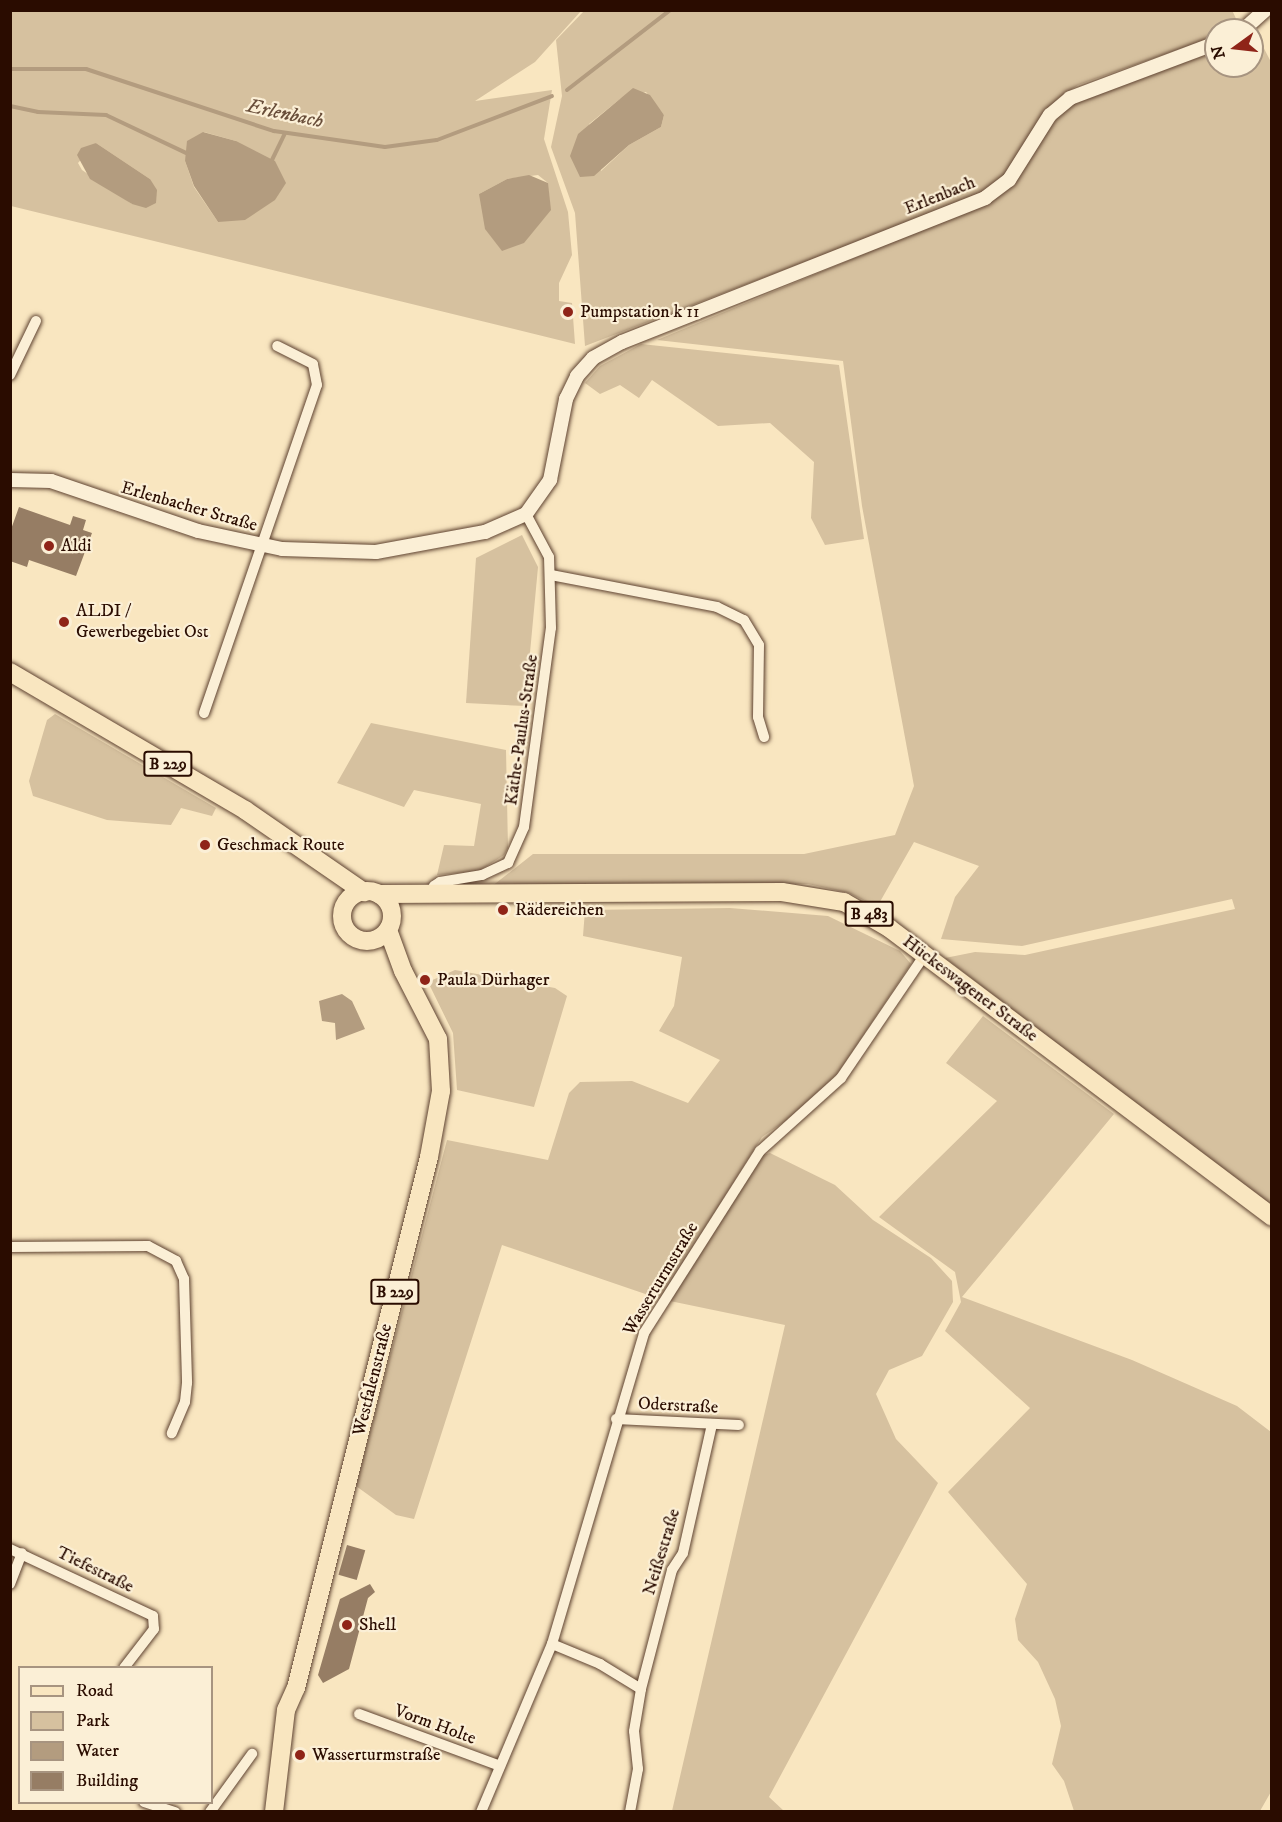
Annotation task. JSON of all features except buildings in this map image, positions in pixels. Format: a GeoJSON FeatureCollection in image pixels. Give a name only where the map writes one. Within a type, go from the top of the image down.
{"type":"FeatureCollection","features":[{"type":"Feature","properties":{"kind":"main road","name":"B 229"},"geometry":{"type":"LineString","coordinates":[[10,672],[245,810],[324,866],[372,893]]}},
{"type":"Feature","properties":{"kind":"main road","name":"B 229"},"geometry":{"type":"LineString","coordinates":[[324,866],[345,905]]}},
{"type":"Feature","properties":{"kind":"main road","name":"Hückeswagener Straße"},"geometry":{"type":"LineString","coordinates":[[372,893],[428,897],[817,895],[860,909],[1272,1217]]}},
{"type":"Feature","properties":{"kind":"main road"},"geometry":{"type":"LineString","coordinates":[[372,893],[390,922],[369,942],[358,940],[345,929],[345,905],[372,893]]}},
{"type":"Feature","properties":{"kind":"main road","name":"Hückeswagener Straße"},"geometry":{"type":"LineString","coordinates":[[390,922],[428,897]]}},
{"type":"Feature","properties":{"kind":"main road","name":"Westfalenstraße"},"geometry":{"type":"LineString","coordinates":[[274,1812],[286,1710],[296,1688],[438,1111],[442,1073],[438,1039],[403,971],[390,922]]}},
{"type":"Feature","properties":{"kind":"main road","name":"Westfalenstraße"},"geometry":{"type":"LineString","coordinates":[[369,942],[403,971]]}},
{"type":"Feature","properties":{"kind":"main road","name":"Westfalenstraße"},"geometry":{"type":"LineString","coordinates":[[284,1812],[284,1779],[298,1713],[296,1688]]}},
{"type":"Feature","properties":{"kind":"street","name":"Erlenbach"},"geometry":{"type":"LineString","coordinates":[[707,310],[985,198],[1009,180],[1050,116],[1070,98],[1204,48]]}},
{"type":"Feature","properties":{"kind":"street","name":"Erlenbacher Straße"},"geometry":{"type":"LineString","coordinates":[[10,480],[51,481],[198,531],[260,547],[333,552],[407,549],[475,536],[526,513],[550,480],[566,399],[588,363],[622,342],[707,310]]}},
{"type":"Feature","properties":{"kind":"street"},"geometry":{"type":"LineString","coordinates":[[10,375],[36,321]]}},
{"type":"Feature","properties":{"kind":"street"},"geometry":{"type":"LineString","coordinates":[[204,712],[318,378],[308,359],[278,346]]}},
{"type":"Feature","properties":{"kind":"street","name":"Käthe-Paulus-Straße"},"geometry":{"type":"LineString","coordinates":[[428,897],[434,886],[496,870],[518,849],[548,677],[551,575],[543,540],[526,513]]}},
{"type":"Feature","properties":{"kind":"street"},"geometry":{"type":"LineString","coordinates":[[551,575],[717,608],[744,620],[759,645],[758,717],[764,737]]}},
{"type":"Feature","properties":{"kind":"street","name":"Wasserturmstraße"},"geometry":{"type":"LineString","coordinates":[[482,1812],[552,1644],[616,1419],[644,1333],[752,1163],[841,1078],[924,956]]}},
{"type":"Feature","properties":{"kind":"street"},"geometry":{"type":"LineString","coordinates":[[10,1247],[148,1246],[176,1262],[186,1296],[187,1383],[186,1402],[172,1433]]}},
{"type":"Feature","properties":{"kind":"street","name":"Oderstraße"},"geometry":{"type":"LineString","coordinates":[[616,1419],[739,1425]]}},
{"type":"Feature","properties":{"kind":"street","name":"Neißestraße"},"geometry":{"type":"LineString","coordinates":[[630,1812],[638,1769],[634,1731],[641,1689],[672,1570],[683,1553],[712,1424]]}},
{"type":"Feature","properties":{"kind":"street","name":"Tiefestraße"},"geometry":{"type":"LineString","coordinates":[[10,1549],[153,1616],[154,1629],[126,1666]]}},
{"type":"Feature","properties":{"kind":"street"},"geometry":{"type":"LineString","coordinates":[[10,1584],[22,1553]]}},
{"type":"Feature","properties":{"kind":"street"},"geometry":{"type":"LineString","coordinates":[[552,1644],[600,1664],[641,1689]]}},
{"type":"Feature","properties":{"kind":"street","name":"Vorm Holte"},"geometry":{"type":"LineString","coordinates":[[359,1714],[500,1766]]}},
{"type":"Feature","properties":{"kind":"street"},"geometry":{"type":"LineString","coordinates":[[210,1812],[252,1754]]}},
{"type":"Feature","properties":{"kind":"street"},"geometry":{"type":"LineString","coordinates":[[147,1804],[175,1812]]}},
{"type":"Feature","properties":{"kind":"green space"},"geometry":{"type":"Polygon","coordinates":[[[1232,10],[1236,18],[1204,18],[1204,40],[1078,85],[1060,97],[1038,120],[1009,172],[982,194],[585,346],[575,213],[551,147],[562,96],[556,40],[584,11],[1232,10]],[[646,92],[620,99],[589,124],[601,171],[629,145],[661,127],[664,115],[646,92]]]}},
{"type":"Feature","properties":{"kind":"green space"},"geometry":{"type":"Polygon","coordinates":[[[10,11],[581,11],[535,62],[475,101],[552,90],[544,139],[568,212],[572,255],[559,283],[559,301],[572,303],[575,344],[11,206],[10,11]],[[204,132],[185,161],[194,187],[218,222],[236,141],[204,132]],[[96,143],[78,163],[82,170],[132,204],[150,179],[96,143]],[[538,175],[507,179],[479,194],[548,183],[538,175]]]}},
{"type":"Feature","properties":{"kind":"green space"},"geometry":{"type":"Polygon","coordinates":[[[1264,48],[1272,64],[1271,1207],[945,958],[975,952],[1025,955],[1235,909],[1232,899],[1022,946],[941,939],[955,897],[979,866],[914,842],[877,907],[849,893],[808,884],[491,887],[533,854],[804,854],[895,835],[914,786],[862,506],[843,361],[657,340],[989,202],[1065,109],[1088,95],[1204,53],[1204,78],[1264,78],[1264,48]]]}},
{"type":"Feature","properties":{"kind":"green space"},"geometry":{"type":"Polygon","coordinates":[[[641,344],[839,365],[864,539],[825,545],[811,518],[814,462],[770,423],[718,426],[652,380],[639,398],[620,385],[600,394],[585,383],[600,366],[641,344]]]}},
{"type":"Feature","properties":{"kind":"green space"},"geometry":{"type":"Polygon","coordinates":[[[522,535],[538,567],[525,706],[466,703],[476,558],[522,535]]]}},
{"type":"Feature","properties":{"kind":"green space"},"geometry":{"type":"Polygon","coordinates":[[[55,714],[216,808],[212,816],[181,808],[171,825],[107,820],[33,796],[29,781],[47,720],[55,714]]]}},
{"type":"Feature","properties":{"kind":"green space"},"geometry":{"type":"Polygon","coordinates":[[[371,723],[506,750],[508,848],[504,855],[479,871],[437,875],[444,845],[474,846],[481,804],[414,790],[404,807],[337,783],[371,723]]]}},
{"type":"Feature","properties":{"kind":"green space"},"geometry":{"type":"Polygon","coordinates":[[[730,908],[828,916],[900,951],[911,964],[840,1070],[809,1105],[762,1137],[660,1299],[502,1245],[414,1519],[396,1515],[356,1486],[447,1140],[548,1160],[569,1093],[580,1082],[632,1081],[688,1103],[720,1060],[659,1031],[674,1006],[682,957],[583,936],[585,910],[730,908]]]}},
{"type":"Feature","properties":{"kind":"green space"},"geometry":{"type":"Polygon","coordinates":[[[455,970],[555,988],[567,996],[534,1107],[457,1090],[453,1033],[428,982],[455,970]]]}},
{"type":"Feature","properties":{"kind":"green space"},"geometry":{"type":"Polygon","coordinates":[[[983,1016],[1114,1114],[962,1297],[1132,1360],[1237,1406],[1271,1432],[1272,1790],[1260,1811],[1074,1811],[1064,1781],[1052,1764],[1061,1726],[1055,1699],[1038,1662],[1018,1640],[1015,1619],[1027,1584],[948,1492],[1030,1408],[945,1331],[961,1302],[955,1272],[879,1217],[997,1101],[946,1063],[983,1016]]]}},
{"type":"Feature","properties":{"kind":"green space"},"geometry":{"type":"Polygon","coordinates":[[[770,1153],[835,1185],[873,1220],[931,1258],[952,1281],[953,1302],[922,1356],[889,1370],[876,1394],[896,1439],[938,1483],[769,1797],[784,1811],[672,1811],[785,1325],[670,1301],[763,1155],[770,1153]]]}},
{"type":"Feature","properties":{"kind":"water"},"geometry":{"type":"Polygon","coordinates":[[[633,88],[650,95],[664,115],[661,127],[629,145],[594,176],[580,177],[570,156],[578,134],[633,88]]]}},
{"type":"Feature","properties":{"kind":"water"},"geometry":{"type":"Polygon","coordinates":[[[203,132],[236,141],[275,161],[286,183],[275,200],[245,220],[218,222],[194,186],[185,161],[187,141],[203,132]]]}},
{"type":"Feature","properties":{"kind":"water"},"geometry":{"type":"Polygon","coordinates":[[[96,143],[150,179],[157,190],[156,203],[146,208],[132,204],[90,179],[77,155],[81,148],[96,143]]]}},
{"type":"Feature","properties":{"kind":"water"},"geometry":{"type":"Polygon","coordinates":[[[529,175],[548,183],[551,210],[524,243],[502,251],[485,229],[479,194],[507,179],[529,175]]]}},
{"type":"Feature","properties":{"kind":"water"},"geometry":{"type":"Polygon","coordinates":[[[342,994],[352,1001],[365,1029],[336,1040],[335,1023],[322,1021],[319,1001],[342,994]]]}},
{"type":"Feature","properties":{"kind":"waterway","name":"Erlenbach"},"geometry":{"type":"LineString","coordinates":[[567,90],[670,10]]}},
{"type":"Feature","properties":{"kind":"waterway","name":"Erlenbach"},"geometry":{"type":"LineString","coordinates":[[10,69],[86,69],[274,131],[385,147],[437,140],[552,96]]}},
{"type":"Feature","properties":{"kind":"waterway"},"geometry":{"type":"LineString","coordinates":[[10,106],[38,112],[106,115],[186,153]]}},
{"type":"Feature","properties":{"kind":"waterway"},"geometry":{"type":"LineString","coordinates":[[271,162],[285,133]]}},
{"type":"Feature","properties":{"kind":"place","name":"Pumpstation k 11"},"geometry":{"type":"Point","coordinates":[568,312]}},
{"type":"Feature","properties":{"kind":"place","name":"Aldi"},"geometry":{"type":"Point","coordinates":[49,546]}},
{"type":"Feature","properties":{"kind":"place","name":"ALDI / Gewerbegebiet Ost"},"geometry":{"type":"Point","coordinates":[64,622]}},
{"type":"Feature","properties":{"kind":"place","name":"Geschmack Route"},"geometry":{"type":"Point","coordinates":[205,845]}},
{"type":"Feature","properties":{"kind":"place","name":"Rädereichen"},"geometry":{"type":"Point","coordinates":[503,910]}},
{"type":"Feature","properties":{"kind":"place","name":"Paula Dürhager"},"geometry":{"type":"Point","coordinates":[425,980]}},
{"type":"Feature","properties":{"kind":"place","name":"Shell"},"geometry":{"type":"Point","coordinates":[347,1625]}},
{"type":"Feature","properties":{"kind":"place","name":"Wasserturmstraße"},"geometry":{"type":"Point","coordinates":[300,1755]}}]}
